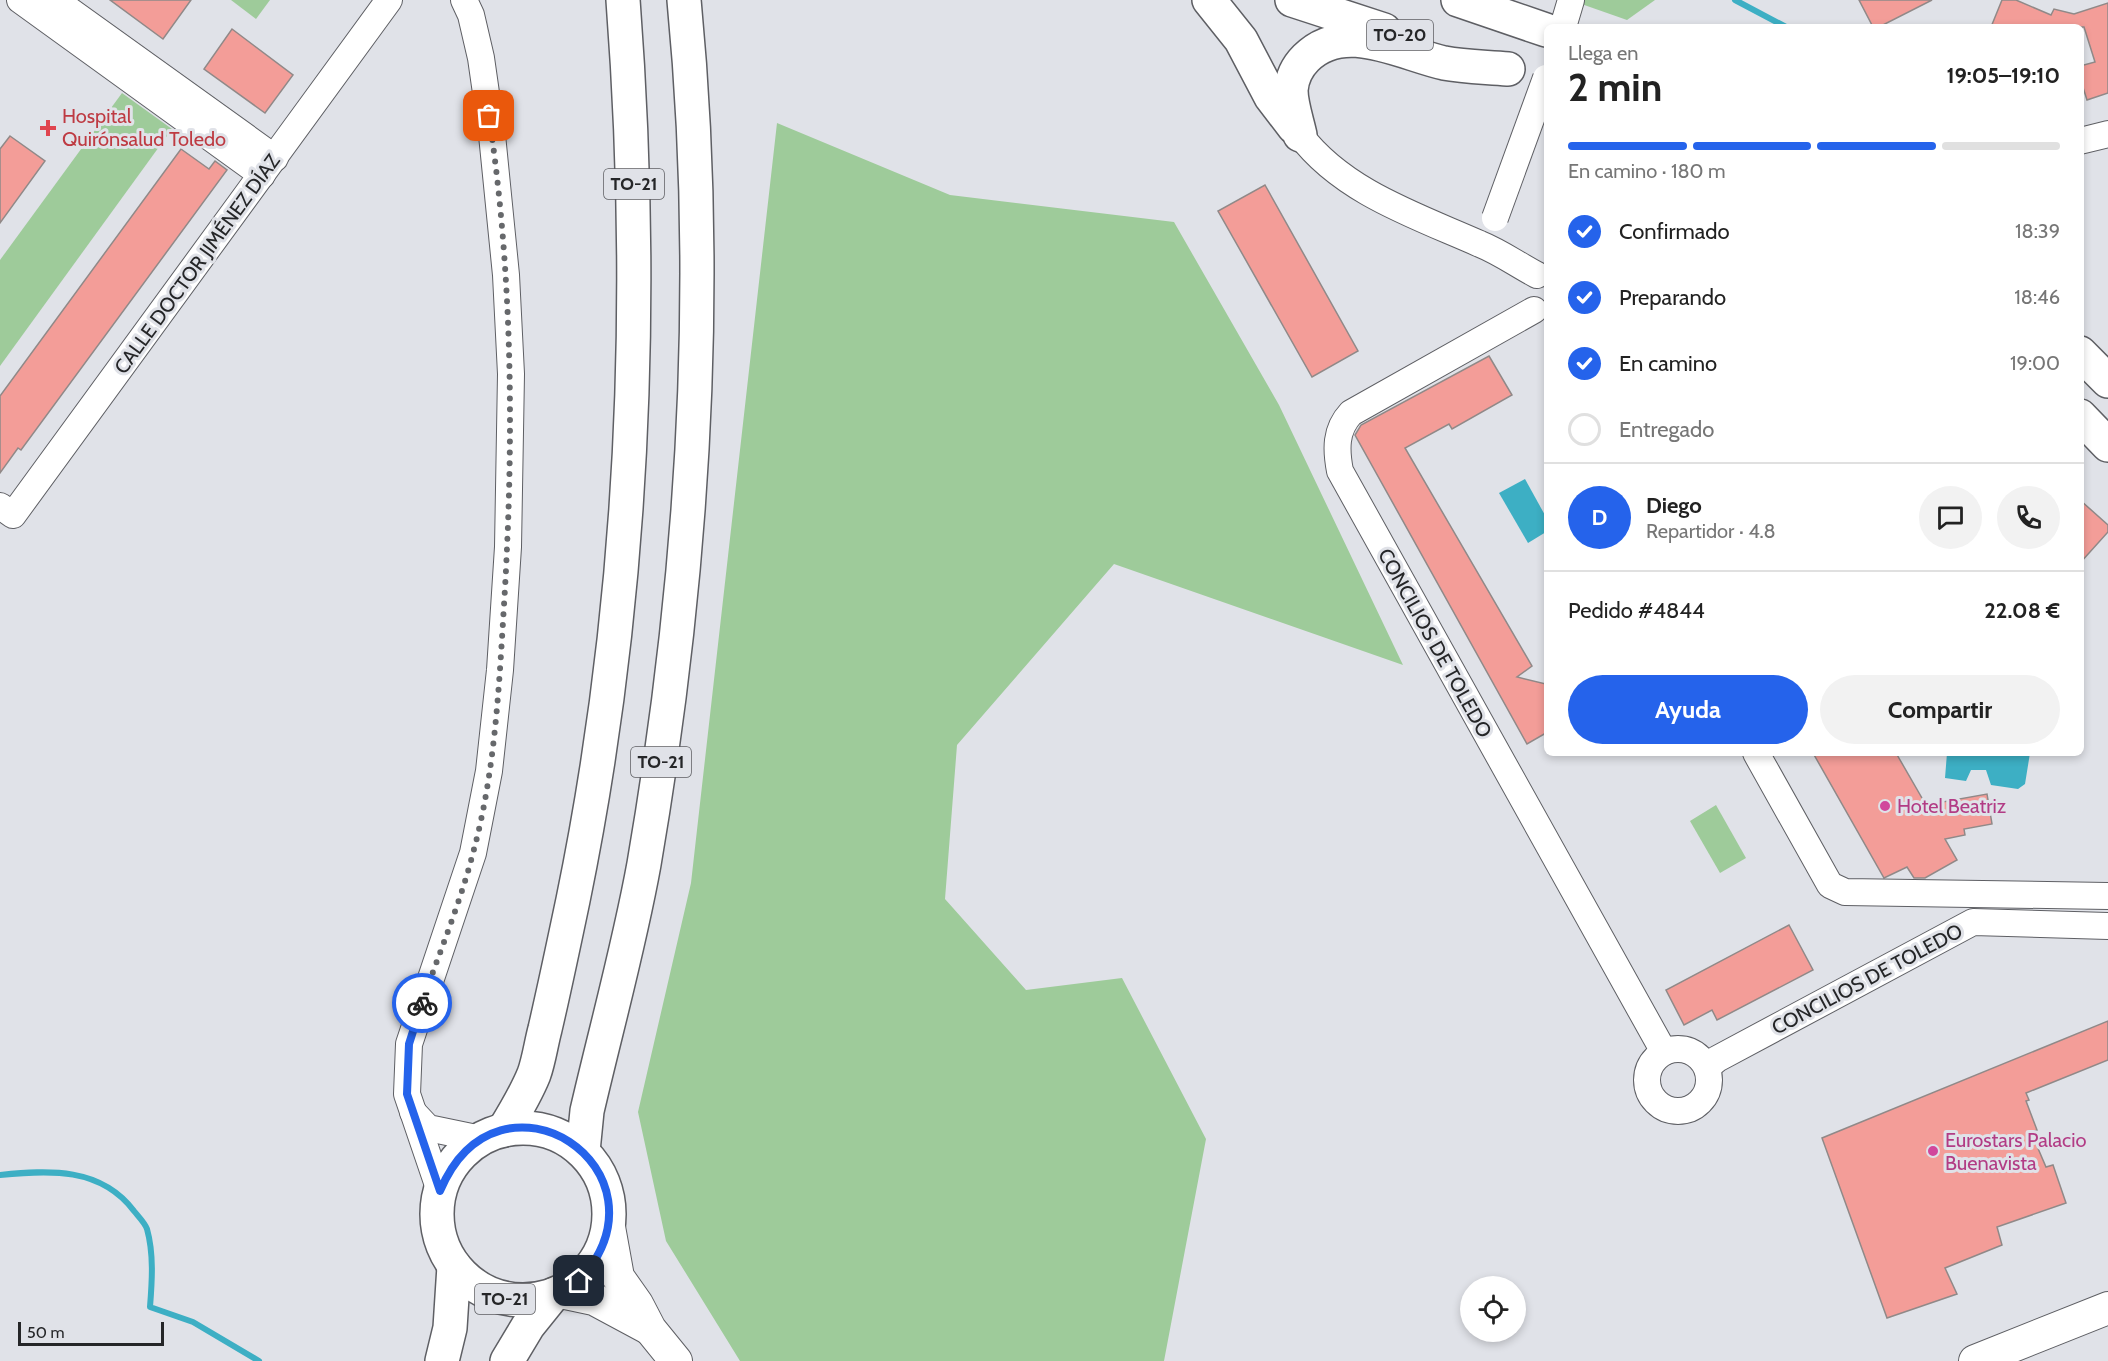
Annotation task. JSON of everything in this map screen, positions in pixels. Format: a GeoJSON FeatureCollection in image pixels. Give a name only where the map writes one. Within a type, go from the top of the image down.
{"type":"FeatureCollection","features":[{"type":"Feature","properties":{"kind":"highway","name":"TO-21"},"geometry":{"type":"LineString","coordinates":[[492,1134],[538,1129],[554,1133],[583,1151],[600,1173],[609,1199],[609,1227],[603,1247],[593,1265],[579,1281],[557,1294],[532,1300],[509,1300],[488,1294],[469,1282],[454,1266],[438,1230],[437,1210],[440,1191],[449,1170],[463,1152],[492,1134],[534,1072],[561,960],[586,834],[606,713],[631,459],[636,274],[631,105],[623,0]]}},
{"type":"Feature","properties":{"kind":"highway","name":"TO-21"},"geometry":{"type":"LineString","coordinates":[[583,1151],[587,1111],[643,867],[673,680],[685,557],[694,434],[696,344],[694,175],[684,0]]}},
{"type":"Feature","properties":{"kind":"highway"},"geometry":{"type":"LineString","coordinates":[[1209,0],[1241,40],[1271,97],[1300,135]]}},
{"type":"Feature","properties":{"kind":"highway","name":"TO-20"},"geometry":{"type":"LineString","coordinates":[[1292,0],[1544,79]]}},
{"type":"Feature","properties":{"kind":"highway"},"geometry":{"type":"LineString","coordinates":[[1458,0],[1544,29]]}},
{"type":"Feature","properties":{"kind":"highway"},"geometry":{"type":"LineString","coordinates":[[1300,135],[1291,93],[1293,79],[1299,66],[1324,44],[1344,39],[1372,43],[1446,63],[1508,69]]}},
{"type":"Feature","properties":{"kind":"highway"},"geometry":{"type":"LineString","coordinates":[[2084,357],[2108,381]]}},
{"type":"Feature","properties":{"kind":"highway"},"geometry":{"type":"LineString","coordinates":[[2084,420],[2108,445]]}},
{"type":"Feature","properties":{"kind":"highway","name":"TO-21"},"geometry":{"type":"LineString","coordinates":[[442,1361],[450,1328],[454,1266]]}},
{"type":"Feature","properties":{"kind":"highway","name":"TO-21"},"geometry":{"type":"LineString","coordinates":[[507,1361],[528,1326],[557,1294]]}},
{"type":"Feature","properties":{"kind":"main road"},"geometry":{"type":"LineString","coordinates":[[609,1227],[618,1277],[637,1304],[650,1329],[676,1361]]}},
{"type":"Feature","properties":{"kind":"main road"},"geometry":{"type":"LineString","coordinates":[[557,1294],[594,1299],[650,1329]]}},
{"type":"Feature","properties":{"kind":"main road"},"geometry":{"type":"LineString","coordinates":[[1975,1361],[2108,1308]]}},
{"type":"Feature","properties":{"kind":"street"},"geometry":{"type":"LineString","coordinates":[[20,0],[268,166]]}},
{"type":"Feature","properties":{"kind":"street"},"geometry":{"type":"LineString","coordinates":[[55,0],[268,166]]}},
{"type":"Feature","properties":{"kind":"street","name":"CALLE DOCTOR JIMÉNEZ DÍAZ"},"geometry":{"type":"LineString","coordinates":[[0,506],[13,515],[388,0]]}},
{"type":"Feature","properties":{"kind":"street"},"geometry":{"type":"LineString","coordinates":[[440,1191],[407,1094],[409,1044],[473,853],[489,771],[500,670],[508,547],[510,374],[506,275],[492,135],[481,58],[471,15],[464,0]]}},
{"type":"Feature","properties":{"kind":"street"},"geometry":{"type":"LineString","coordinates":[[1564,24],[1571,0]]}},
{"type":"Feature","properties":{"kind":"street"},"geometry":{"type":"LineString","coordinates":[[1495,218],[1544,85]]}},
{"type":"Feature","properties":{"kind":"street"},"geometry":{"type":"LineString","coordinates":[[2084,140],[2108,134]]}},
{"type":"Feature","properties":{"kind":"street"},"geometry":{"type":"LineString","coordinates":[[1300,135],[1329,167],[1369,194],[1542,271],[1530,292],[1540,317]]}},
{"type":"Feature","properties":{"kind":"street","name":"CONCILIOS DE TOLEDO"},"geometry":{"type":"LineString","coordinates":[[1540,317],[1351,413],[1340,430],[1337,456],[1340,471],[1664,1052]]}},
{"type":"Feature","properties":{"kind":"street","name":"CONCILIOS DE TOLEDO"},"geometry":{"type":"LineString","coordinates":[[1758,756],[1830,885],[1845,892],[2108,896]]}},
{"type":"Feature","properties":{"kind":"street","name":"CONCILIOS DE TOLEDO"},"geometry":{"type":"LineString","coordinates":[[1707,1067],[1717,1059],[1973,922],[2108,926]]}},
{"type":"Feature","properties":{"kind":"street"},"geometry":{"type":"LineString","coordinates":[[1684,1049],[1701,1059],[1707,1067],[1709,1087],[1700,1104],[1682,1112],[1663,1108],[1649,1094],[1647,1084],[1650,1065],[1664,1052],[1684,1049]]}},
{"type":"Feature","properties":{"kind":"street"},"geometry":{"type":"LineString","coordinates":[[413,1112],[429,1128],[492,1134]]}},
{"type":"Feature","properties":{"kind":"green space"},"geometry":{"type":"Polygon","coordinates":[[[231,0],[270,0],[256,19],[231,0]]]}},
{"type":"Feature","properties":{"kind":"green space"},"geometry":{"type":"Polygon","coordinates":[[[1570,0],[1655,0],[1627,20],[1570,0]]]}},
{"type":"Feature","properties":{"kind":"green space"},"geometry":{"type":"Polygon","coordinates":[[[122,93],[172,129],[0,366],[0,260],[122,93]]]}},
{"type":"Feature","properties":{"kind":"green space"},"geometry":{"type":"Polygon","coordinates":[[[777,123],[950,195],[1174,222],[1279,405],[1403,665],[1114,564],[957,745],[945,899],[1026,990],[1122,978],[1206,1139],[1164,1361],[740,1361],[666,1241],[638,1112],[691,883],[777,123]]]}},
{"type":"Feature","properties":{"kind":"green space"},"geometry":{"type":"Polygon","coordinates":[[[1716,805],[1746,858],[1720,873],[1690,821],[1716,805]]]}},
{"type":"Feature","properties":{"kind":"water"},"geometry":{"type":"Polygon","coordinates":[[[1525,479],[1544,513],[1544,533],[1528,543],[1499,493],[1525,479]]]}},
{"type":"Feature","properties":{"kind":"water"},"geometry":{"type":"Polygon","coordinates":[[[1947,756],[2030,756],[2025,784],[2018,789],[1991,785],[1986,770],[1971,770],[1966,781],[1945,778],[1947,756]]]}},
{"type":"Feature","properties":{"kind":"building"},"geometry":{"type":"Polygon","coordinates":[[[110,0],[191,0],[163,39],[110,0]]]}},
{"type":"Feature","properties":{"kind":"building"},"geometry":{"type":"Polygon","coordinates":[[[1859,0],[1932,0],[1885,24],[1871,24],[1859,0]]]}},
{"type":"Feature","properties":{"kind":"building"},"geometry":{"type":"Polygon","coordinates":[[[2002,0],[2016,0],[2051,15],[2054,9],[2074,14],[2108,3],[2108,93],[2087,100],[2084,91],[2084,65],[2095,62],[2084,24],[1992,24],[2002,0]]]}},
{"type":"Feature","properties":{"kind":"building"},"geometry":{"type":"Polygon","coordinates":[[[232,29],[293,75],[265,113],[204,69],[232,29]]]}},
{"type":"Feature","properties":{"kind":"building"},"geometry":{"type":"Polygon","coordinates":[[[10,136],[45,161],[0,223],[0,149],[10,136]]]}},
{"type":"Feature","properties":{"kind":"building"},"geometry":{"type":"Polygon","coordinates":[[[181,149],[209,169],[215,161],[227,170],[21,450],[18,448],[0,473],[0,396],[181,149]]]}},
{"type":"Feature","properties":{"kind":"building"},"geometry":{"type":"Polygon","coordinates":[[[1265,185],[1358,351],[1312,377],[1218,211],[1265,185]]]}},
{"type":"Feature","properties":{"kind":"building"},"geometry":{"type":"Polygon","coordinates":[[[1489,356],[1512,395],[1452,429],[1449,424],[1405,448],[1532,666],[1517,677],[1544,684],[1544,734],[1527,744],[1355,435],[1361,425],[1489,356]]]}},
{"type":"Feature","properties":{"kind":"building"},"geometry":{"type":"Polygon","coordinates":[[[2084,504],[2108,525],[2108,532],[2084,559],[2084,504]]]}},
{"type":"Feature","properties":{"kind":"building","name":"Hotel Beatriz"},"geometry":{"type":"Polygon","coordinates":[[[1815,756],[1898,756],[1926,805],[1987,794],[1992,824],[1964,829],[1965,835],[1945,839],[1957,860],[1925,878],[1914,878],[1907,867],[1884,878],[1815,756]]]}},
{"type":"Feature","properties":{"kind":"building"},"geometry":{"type":"Polygon","coordinates":[[[1789,925],[1813,970],[1717,1020],[1712,1010],[1684,1025],[1666,990],[1789,925]]]}},
{"type":"Feature","properties":{"kind":"building","name":"Eurostars Palacio Buenavista"},"geometry":{"type":"Polygon","coordinates":[[[2108,1021],[2108,1060],[2026,1093],[2029,1100],[2026,1101],[2037,1130],[2031,1132],[2046,1167],[2053,1165],[2066,1203],[1997,1227],[2002,1245],[1945,1268],[1957,1294],[1887,1318],[1822,1138],[2108,1021]]]}},
{"type":"Feature","properties":{"kind":"waterway"},"geometry":{"type":"LineString","coordinates":[[1735,0],[1780,24]]}},
{"type":"Feature","properties":{"kind":"waterway"},"geometry":{"type":"LineString","coordinates":[[0,1175],[55,1173],[90,1179],[106,1186],[121,1197],[147,1229],[152,1258],[150,1307],[193,1322],[259,1361]]}},
{"type":"Feature","properties":{"kind":"way so far"},"geometry":{"type":"LineString","coordinates":[[422,1003],[473,853],[489,771],[500,670],[508,547],[510,374],[506,275],[489,116]]}},
{"type":"Feature","properties":{"kind":"place","name":"Hospital Quirónsalud Toledo"},"geometry":{"type":"Point","coordinates":[48,128]}},
{"type":"Feature","properties":{"kind":"place","name":"Hotel Beatriz"},"geometry":{"type":"Point","coordinates":[1885,806]}},
{"type":"Feature","properties":{"kind":"place","name":"Eurostars Palacio Buenavista"},"geometry":{"type":"Point","coordinates":[1933,1151]}},
{"type":"Feature","properties":{"kind":"route"},"geometry":{"type":"LineString","coordinates":[[422,1003],[409,1044],[407,1094],[440,1191],[449,1170],[463,1152],[481,1138],[521,1127],[554,1133],[570,1141],[583,1151],[600,1173],[609,1199],[609,1227],[603,1247],[593,1265],[579,1281]]}}]}
